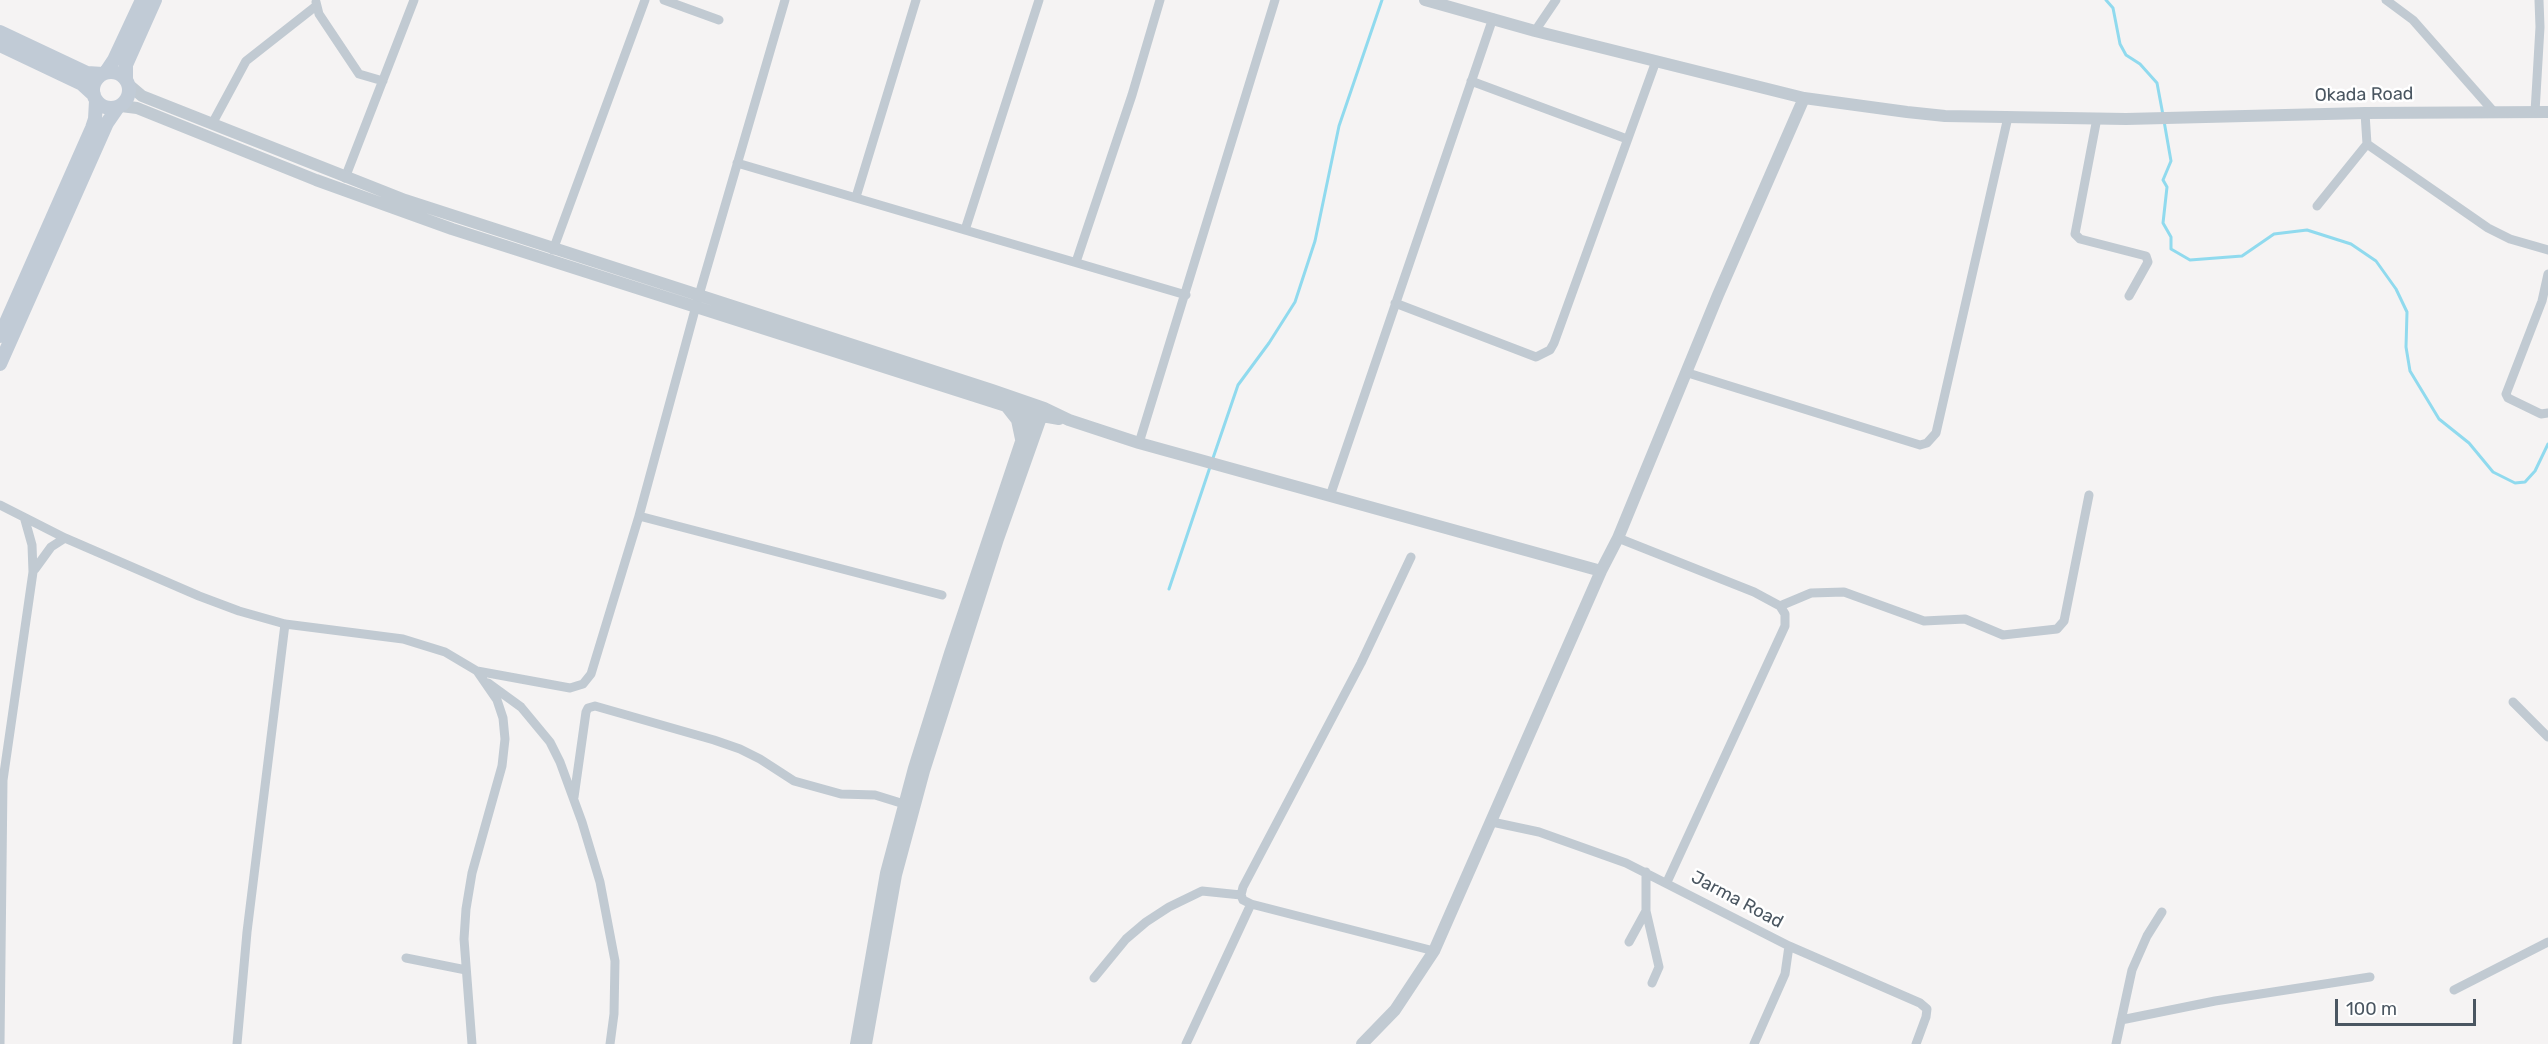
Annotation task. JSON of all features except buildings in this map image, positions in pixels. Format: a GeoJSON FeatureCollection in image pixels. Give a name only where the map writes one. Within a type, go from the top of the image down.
{"type":"FeatureCollection","features":[{"type":"Feature","properties":{"kind":"main road"},"geometry":{"type":"LineString","coordinates":[[0,336],[92,128],[95,119],[96,81],[114,60],[142,0]]}},
{"type":"Feature","properties":{"kind":"main road"},"geometry":{"type":"LineString","coordinates":[[0,364],[107,123],[128,99],[126,64],[156,0]]}},
{"type":"Feature","properties":{"kind":"main road"},"geometry":{"type":"LineString","coordinates":[[0,32],[87,73],[120,74],[127,82]]}},
{"type":"Feature","properties":{"kind":"main road"},"geometry":{"type":"LineString","coordinates":[[0,45],[82,84],[108,108],[120,106]]}},
{"type":"Feature","properties":{"kind":"street"},"geometry":{"type":"LineString","coordinates":[[345,178],[414,0]]}},
{"type":"Feature","properties":{"kind":"street"},"geometry":{"type":"LineString","coordinates":[[553,250],[645,0]]}},
{"type":"Feature","properties":{"kind":"street"},"geometry":{"type":"LineString","coordinates":[[664,0],[718,20]]}},
{"type":"Feature","properties":{"kind":"street"},"geometry":{"type":"LineString","coordinates":[[0,505],[65,538],[199,596],[285,624],[403,639],[445,652],[477,671],[570,688],[577,687],[588,680],[639,516],[784,0]]}},
{"type":"Feature","properties":{"kind":"street"},"geometry":{"type":"LineString","coordinates":[[856,196],[916,0]]}},
{"type":"Feature","properties":{"kind":"street"},"geometry":{"type":"LineString","coordinates":[[966,230],[1039,0]]}},
{"type":"Feature","properties":{"kind":"street"},"geometry":{"type":"LineString","coordinates":[[1076,262],[1132,95],[1160,0]]}},
{"type":"Feature","properties":{"kind":"street"},"geometry":{"type":"LineString","coordinates":[[1139,443],[1275,0]]}},
{"type":"Feature","properties":{"kind":"street","name":"Okada Road"},"geometry":{"type":"LineString","coordinates":[[1425,0],[1535,31],[1804,98],[1907,112],[2008,117],[2097,118],[2548,112]]}},
{"type":"Feature","properties":{"kind":"street"},"geometry":{"type":"LineString","coordinates":[[1535,31],[1556,0]]}},
{"type":"Feature","properties":{"kind":"street"},"geometry":{"type":"LineString","coordinates":[[2386,0],[2413,20],[2494,112]]}},
{"type":"Feature","properties":{"kind":"street"},"geometry":{"type":"LineString","coordinates":[[2535,112],[2540,27],[2539,0]]}},
{"type":"Feature","properties":{"kind":"street"},"geometry":{"type":"LineString","coordinates":[[212,124],[246,61],[316,3],[358,74],[383,81]]}},
{"type":"Feature","properties":{"kind":"street"},"geometry":{"type":"LineString","coordinates":[[1330,496],[1493,18]]}},
{"type":"Feature","properties":{"kind":"street"},"geometry":{"type":"LineString","coordinates":[[1395,303],[1536,357],[1544,355],[1554,343],[1656,61]]}},
{"type":"Feature","properties":{"kind":"street"},"geometry":{"type":"LineString","coordinates":[[1471,81],[1627,139]]}},
{"type":"Feature","properties":{"kind":"street"},"geometry":{"type":"LineString","coordinates":[[127,82],[142,96],[345,178],[1006,406],[1038,411]]}},
{"type":"Feature","properties":{"kind":"street"},"geometry":{"type":"LineString","coordinates":[[1362,1044],[1395,1010],[1434,951],[1601,571],[1618,538],[1688,373],[1718,295],[1804,98]]}},
{"type":"Feature","properties":{"kind":"street"},"geometry":{"type":"LineString","coordinates":[[120,106],[137,108],[403,212],[698,301],[1065,420],[1139,443],[1601,571]]}},
{"type":"Feature","properties":{"kind":"street"},"geometry":{"type":"LineString","coordinates":[[2317,206],[2367,144],[2365,113]]}},
{"type":"Feature","properties":{"kind":"street"},"geometry":{"type":"LineString","coordinates":[[1688,373],[1920,445],[1928,443],[1936,433],[2008,117]]}},
{"type":"Feature","properties":{"kind":"street"},"geometry":{"type":"LineString","coordinates":[[2097,118],[2075,234],[2080,239],[2146,256],[2148,262],[2129,296]]}},
{"type":"Feature","properties":{"kind":"street"},"geometry":{"type":"LineString","coordinates":[[2367,144],[2488,228],[2510,239],[2548,250]]}},
{"type":"Feature","properties":{"kind":"street"},"geometry":{"type":"LineString","coordinates":[[737,163],[856,196],[1186,295]]}},
{"type":"Feature","properties":{"kind":"street"},"geometry":{"type":"LineString","coordinates":[[2548,274],[2542,302],[2506,394],[2508,398],[2541,414],[2548,413]]}},
{"type":"Feature","properties":{"kind":"street"},"geometry":{"type":"LineString","coordinates":[[1006,406],[1019,426],[1026,445]]}},
{"type":"Feature","properties":{"kind":"street"},"geometry":{"type":"LineString","coordinates":[[856,1044],[886,873],[904,804],[953,642],[1038,411]]}},
{"type":"Feature","properties":{"kind":"street"},"geometry":{"type":"LineString","coordinates":[[866,1044],[896,875],[924,771],[1026,445],[1046,426],[1065,420]]}},
{"type":"Feature","properties":{"kind":"street"},"geometry":{"type":"LineString","coordinates":[[1780,606],[1811,593],[1844,592],[1924,621],[1965,620],[2003,635],[2057,629],[2064,621],[2089,495]]}},
{"type":"Feature","properties":{"kind":"street"},"geometry":{"type":"LineString","coordinates":[[639,516],[942,595]]}},
{"type":"Feature","properties":{"kind":"street"},"geometry":{"type":"LineString","coordinates":[[0,1044],[3,780],[33,572],[32,545],[26,520]]}},
{"type":"Feature","properties":{"kind":"street"},"geometry":{"type":"LineString","coordinates":[[33,572],[51,547],[65,538]]}},
{"type":"Feature","properties":{"kind":"street"},"geometry":{"type":"LineString","coordinates":[[1618,538],[1754,592],[1780,606],[1785,614],[1785,626],[1667,882]]}},
{"type":"Feature","properties":{"kind":"street"},"geometry":{"type":"LineString","coordinates":[[1411,557],[1361,663],[1243,887],[1241,895],[1243,900],[1251,904],[1434,951]]}},
{"type":"Feature","properties":{"kind":"street"},"geometry":{"type":"LineString","coordinates":[[237,1044],[247,932],[285,624]]}},
{"type":"Feature","properties":{"kind":"street"},"geometry":{"type":"LineString","coordinates":[[471,1044],[464,939],[466,909],[472,873],[502,766],[505,739],[503,718],[497,700],[477,671]]}},
{"type":"Feature","properties":{"kind":"street"},"geometry":{"type":"LineString","coordinates":[[485,681],[512,700],[538,725],[560,762],[574,797],[600,882],[615,961],[614,1014],[610,1044]]}},
{"type":"Feature","properties":{"kind":"street"},"geometry":{"type":"LineString","coordinates":[[2513,702],[2548,737]]}},
{"type":"Feature","properties":{"kind":"street"},"geometry":{"type":"LineString","coordinates":[[574,797],[586,712],[588,708],[595,706],[723,743],[755,756],[794,781],[840,794],[875,795],[904,804]]}},
{"type":"Feature","properties":{"kind":"street","name":"Jarma Road"},"geometry":{"type":"LineString","coordinates":[[1492,822],[1539,832],[1594,850],[1667,882],[1789,946],[1920,1003],[1927,1009],[1916,1044]]}},
{"type":"Feature","properties":{"kind":"street"},"geometry":{"type":"LineString","coordinates":[[1646,872],[1646,911],[1659,967],[1652,983]]}},
{"type":"Feature","properties":{"kind":"street"},"geometry":{"type":"LineString","coordinates":[[1094,978],[1126,939],[1169,907],[1202,891],[1241,895]]}},
{"type":"Feature","properties":{"kind":"street"},"geometry":{"type":"LineString","coordinates":[[1186,1044],[1251,904]]}},
{"type":"Feature","properties":{"kind":"street"},"geometry":{"type":"LineString","coordinates":[[1629,942],[1646,911]]}},
{"type":"Feature","properties":{"kind":"street"},"geometry":{"type":"LineString","coordinates":[[2116,1044],[2132,970],[2147,936],[2162,912]]}},
{"type":"Feature","properties":{"kind":"street"},"geometry":{"type":"LineString","coordinates":[[2454,990],[2548,942]]}},
{"type":"Feature","properties":{"kind":"street"},"geometry":{"type":"LineString","coordinates":[[1754,1044],[1785,974],[1789,946]]}},
{"type":"Feature","properties":{"kind":"street"},"geometry":{"type":"LineString","coordinates":[[406,957],[466,970]]}},
{"type":"Feature","properties":{"kind":"street"},"geometry":{"type":"LineString","coordinates":[[2121,1020],[2215,1001],[2370,977]]}},
{"type":"Feature","properties":{"kind":"waterway"},"geometry":{"type":"LineString","coordinates":[[1212,461],[1238,385],[1295,302],[1315,241],[1339,126],[1382,0]]}},
{"type":"Feature","properties":{"kind":"waterway"},"geometry":{"type":"LineString","coordinates":[[2106,0],[2113,8],[2120,44],[2126,55],[2140,64],[2157,83],[2163,115]]}},
{"type":"Feature","properties":{"kind":"waterway"},"geometry":{"type":"LineString","coordinates":[[2164,121],[2171,161],[2163,180],[2167,187],[2163,223],[2171,237],[2171,249],[2190,260],[2242,256],[2274,234],[2307,230],[2351,244],[2376,261],[2396,289],[2407,312],[2406,347],[2410,371],[2439,419],[2469,443],[2493,472],[2515,483],[2525,482],[2535,471],[2548,444]]}},
{"type":"Feature","properties":{"kind":"waterway"},"geometry":{"type":"LineString","coordinates":[[1169,589],[1210,467]]}}]}
